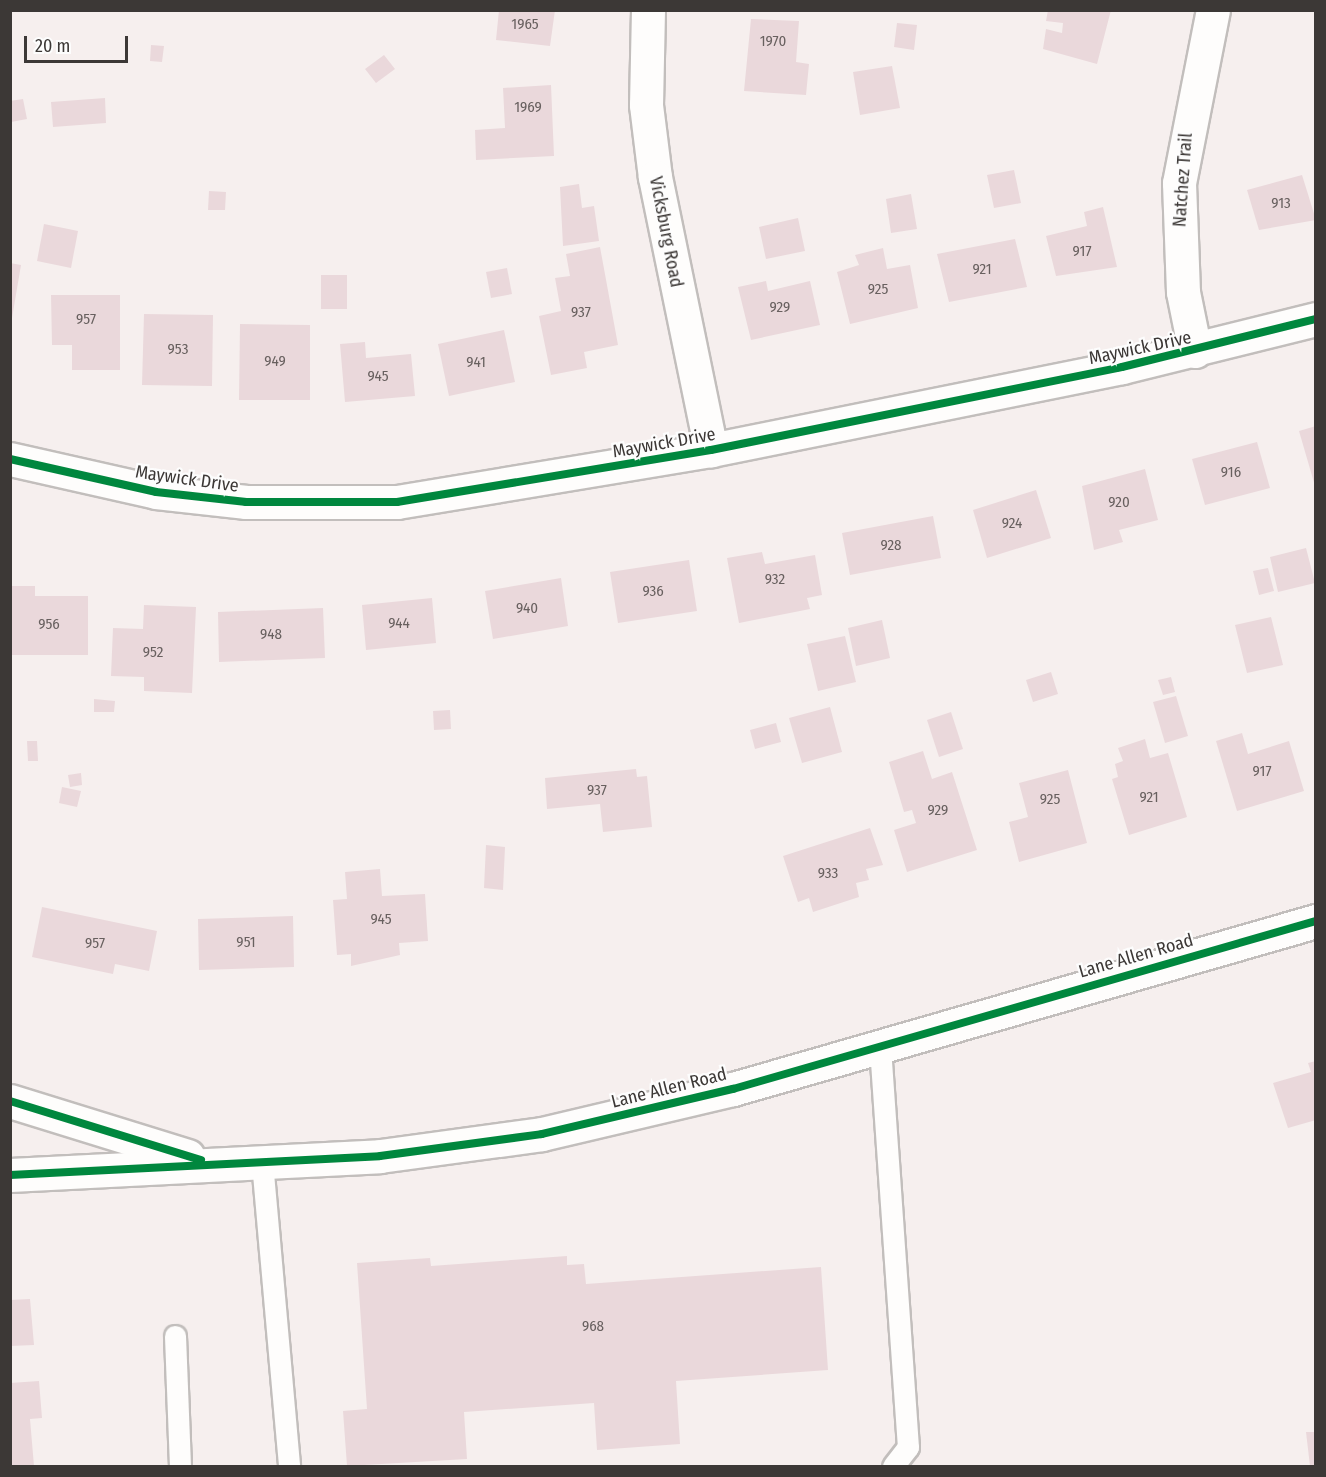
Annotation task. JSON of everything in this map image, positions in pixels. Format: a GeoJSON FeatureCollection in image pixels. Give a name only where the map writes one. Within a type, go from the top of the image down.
{"type":"FeatureCollection","features":[{"type":"Feature","properties":{"kind":"street","name":"Vicksburg Road"},"geometry":{"type":"LineString","coordinates":[[648,10],[646,105],[655,177],[711,450]]}},
{"type":"Feature","properties":{"kind":"street","name":"Natchez Trail"},"geometry":{"type":"LineString","coordinates":[[1195,351],[1183,292],[1179,183],[1213,10]]}},
{"type":"Feature","properties":{"kind":"street","name":"Maywick Drive"},"geometry":{"type":"LineString","coordinates":[[10,459],[156,492],[319,504],[408,500],[711,450],[1195,351],[1316,319]]}},
{"type":"Feature","properties":{"kind":"street","name":"Lane Allen Road"},"geometry":{"type":"LineString","coordinates":[[10,1175],[455,1149],[542,1134],[880,1047],[1316,921]]}},
{"type":"Feature","properties":{"kind":"street"},"geometry":{"type":"LineString","coordinates":[[10,1101],[216,1164]]}},
{"type":"Feature","properties":{"kind":"lane"},"geometry":{"type":"LineString","coordinates":[[880,1047],[908,1447],[893,1467]]}},
{"type":"Feature","properties":{"kind":"lane"},"geometry":{"type":"LineString","coordinates":[[262,1162],[289,1467]]}},
{"type":"Feature","properties":{"kind":"lane"},"geometry":{"type":"LineString","coordinates":[[175,1336],[180,1467]]}},
{"type":"Feature","properties":{"kind":"building"},"geometry":{"type":"Polygon","coordinates":[[[499,10],[555,10],[550,46],[496,40],[499,10]]]}},
{"type":"Feature","properties":{"kind":"building"},"geometry":{"type":"Polygon","coordinates":[[[1048,10],[1111,10],[1097,64],[1043,49],[1046,29],[1062,33],[1063,23],[1046,21],[1048,10]]]}},
{"type":"Feature","properties":{"kind":"building"},"geometry":{"type":"Polygon","coordinates":[[[751,19],[799,21],[796,62],[809,64],[806,95],[744,91],[751,19]]]}},
{"type":"Feature","properties":{"kind":"building"},"geometry":{"type":"Polygon","coordinates":[[[897,23],[917,25],[914,50],[894,47],[897,23]]]}},
{"type":"Feature","properties":{"kind":"building"},"geometry":{"type":"Polygon","coordinates":[[[151,45],[164,46],[162,62],[150,61],[151,45]]]}},
{"type":"Feature","properties":{"kind":"building"},"geometry":{"type":"Polygon","coordinates":[[[384,55],[395,69],[376,83],[365,69],[384,55]]]}},
{"type":"Feature","properties":{"kind":"building"},"geometry":{"type":"Polygon","coordinates":[[[892,66],[900,108],[860,115],[853,72],[892,66]]]}},
{"type":"Feature","properties":{"kind":"building"},"geometry":{"type":"Polygon","coordinates":[[[551,85],[554,156],[476,160],[475,130],[505,128],[503,88],[551,85]]]}},
{"type":"Feature","properties":{"kind":"building"},"geometry":{"type":"Polygon","coordinates":[[[105,98],[106,123],[53,127],[51,102],[105,98]]]}},
{"type":"Feature","properties":{"kind":"building"},"geometry":{"type":"Polygon","coordinates":[[[23,99],[27,119],[11,122],[10,101],[23,99]]]}},
{"type":"Feature","properties":{"kind":"building"},"geometry":{"type":"Polygon","coordinates":[[[1014,170],[1021,203],[994,208],[987,175],[1014,170]]]}},
{"type":"Feature","properties":{"kind":"building"},"geometry":{"type":"Polygon","coordinates":[[[1302,175],[1316,220],[1259,230],[1247,190],[1302,175]]]}},
{"type":"Feature","properties":{"kind":"building"},"geometry":{"type":"Polygon","coordinates":[[[579,184],[582,208],[594,206],[599,241],[563,246],[560,187],[579,184]]]}},
{"type":"Feature","properties":{"kind":"building"},"geometry":{"type":"Polygon","coordinates":[[[209,191],[226,192],[225,210],[208,210],[209,191]]]}},
{"type":"Feature","properties":{"kind":"building"},"geometry":{"type":"Polygon","coordinates":[[[911,194],[917,229],[891,233],[886,199],[911,194]]]}},
{"type":"Feature","properties":{"kind":"building"},"geometry":{"type":"Polygon","coordinates":[[[1103,207],[1117,267],[1056,276],[1046,236],[1087,226],[1084,212],[1103,207]]]}},
{"type":"Feature","properties":{"kind":"building"},"geometry":{"type":"Polygon","coordinates":[[[798,218],[805,251],[766,259],[759,227],[798,218]]]}},
{"type":"Feature","properties":{"kind":"building"},"geometry":{"type":"Polygon","coordinates":[[[44,224],[78,231],[71,268],[37,261],[44,224]]]}},
{"type":"Feature","properties":{"kind":"building"},"geometry":{"type":"Polygon","coordinates":[[[1015,239],[1027,287],[949,302],[937,254],[1015,239]]]}},
{"type":"Feature","properties":{"kind":"building"},"geometry":{"type":"Polygon","coordinates":[[[600,247],[618,345],[584,352],[587,368],[551,375],[539,316],[561,311],[555,278],[570,276],[566,254],[600,247]]]}},
{"type":"Feature","properties":{"kind":"building"},"geometry":{"type":"Polygon","coordinates":[[[883,248],[887,269],[910,265],[918,308],[850,324],[837,272],[859,265],[855,255],[883,248]]]}},
{"type":"Feature","properties":{"kind":"building"},"geometry":{"type":"Polygon","coordinates":[[[10,263],[21,265],[12,318],[10,318],[10,263]]]}},
{"type":"Feature","properties":{"kind":"building"},"geometry":{"type":"Polygon","coordinates":[[[507,268],[512,294],[491,298],[486,272],[507,268]]]}},
{"type":"Feature","properties":{"kind":"building"},"geometry":{"type":"Polygon","coordinates":[[[321,275],[347,275],[347,309],[321,309],[321,275]]]}},
{"type":"Feature","properties":{"kind":"building"},"geometry":{"type":"Polygon","coordinates":[[[766,281],[768,291],[810,281],[820,325],[751,340],[738,287],[766,281]]]}},
{"type":"Feature","properties":{"kind":"building"},"geometry":{"type":"Polygon","coordinates":[[[51,295],[120,295],[120,370],[72,370],[72,345],[52,345],[51,295]]]}},
{"type":"Feature","properties":{"kind":"building"},"geometry":{"type":"Polygon","coordinates":[[[144,314],[213,315],[212,386],[142,385],[144,314]]]}},
{"type":"Feature","properties":{"kind":"building"},"geometry":{"type":"Polygon","coordinates":[[[240,324],[310,325],[310,400],[239,400],[240,324]]]}},
{"type":"Feature","properties":{"kind":"building"},"geometry":{"type":"Polygon","coordinates":[[[504,330],[515,382],[449,396],[438,344],[504,330]]]}},
{"type":"Feature","properties":{"kind":"building"},"geometry":{"type":"Polygon","coordinates":[[[365,342],[366,358],[411,354],[415,396],[345,402],[340,344],[365,342]]]}},
{"type":"Feature","properties":{"kind":"building"},"geometry":{"type":"Polygon","coordinates":[[[1316,426],[1316,486],[1315,486],[1299,431],[1316,426]]]}},
{"type":"Feature","properties":{"kind":"building"},"geometry":{"type":"Polygon","coordinates":[[[1257,442],[1270,488],[1205,505],[1192,459],[1257,442]]]}},
{"type":"Feature","properties":{"kind":"building"},"geometry":{"type":"Polygon","coordinates":[[[1145,469],[1158,520],[1119,530],[1123,542],[1094,550],[1082,486],[1145,469]]]}},
{"type":"Feature","properties":{"kind":"building"},"geometry":{"type":"Polygon","coordinates":[[[1036,490],[1051,538],[987,558],[973,510],[1036,490]]]}},
{"type":"Feature","properties":{"kind":"building"},"geometry":{"type":"Polygon","coordinates":[[[933,516],[941,558],[850,575],[842,533],[933,516]]]}},
{"type":"Feature","properties":{"kind":"building"},"geometry":{"type":"Polygon","coordinates":[[[1306,548],[1315,583],[1278,592],[1270,557],[1306,548]]]}},
{"type":"Feature","properties":{"kind":"building"},"geometry":{"type":"Polygon","coordinates":[[[762,552],[765,564],[815,555],[822,595],[807,598],[810,609],[739,623],[727,558],[762,552]]]}},
{"type":"Feature","properties":{"kind":"building"},"geometry":{"type":"Polygon","coordinates":[[[689,560],[697,611],[618,623],[610,572],[689,560]]]}},
{"type":"Feature","properties":{"kind":"building"},"geometry":{"type":"Polygon","coordinates":[[[1268,568],[1274,591],[1259,595],[1253,571],[1268,568]]]}},
{"type":"Feature","properties":{"kind":"building"},"geometry":{"type":"Polygon","coordinates":[[[561,578],[568,626],[493,639],[485,591],[561,578]]]}},
{"type":"Feature","properties":{"kind":"building"},"geometry":{"type":"Polygon","coordinates":[[[10,586],[35,586],[35,596],[88,596],[88,655],[10,655],[10,586]]]}},
{"type":"Feature","properties":{"kind":"building"},"geometry":{"type":"Polygon","coordinates":[[[432,598],[436,643],[366,650],[362,605],[432,598]]]}},
{"type":"Feature","properties":{"kind":"building"},"geometry":{"type":"Polygon","coordinates":[[[144,605],[196,607],[192,693],[144,691],[144,677],[111,676],[113,628],[143,629],[144,605]]]}},
{"type":"Feature","properties":{"kind":"building"},"geometry":{"type":"Polygon","coordinates":[[[323,608],[325,658],[219,662],[218,612],[323,608]]]}},
{"type":"Feature","properties":{"kind":"building"},"geometry":{"type":"Polygon","coordinates":[[[1271,617],[1283,665],[1247,673],[1235,625],[1271,617]]]}},
{"type":"Feature","properties":{"kind":"building"},"geometry":{"type":"Polygon","coordinates":[[[882,620],[890,658],[856,666],[848,628],[882,620]]]}},
{"type":"Feature","properties":{"kind":"building"},"geometry":{"type":"Polygon","coordinates":[[[845,636],[856,682],[818,691],[807,644],[845,636]]]}},
{"type":"Feature","properties":{"kind":"building"},"geometry":{"type":"Polygon","coordinates":[[[1051,672],[1058,694],[1033,702],[1026,680],[1051,672]]]}},
{"type":"Feature","properties":{"kind":"building"},"geometry":{"type":"Polygon","coordinates":[[[1171,677],[1175,692],[1163,695],[1158,680],[1171,677]]]}},
{"type":"Feature","properties":{"kind":"building"},"geometry":{"type":"Polygon","coordinates":[[[1176,696],[1188,736],[1165,743],[1153,702],[1176,696]]]}},
{"type":"Feature","properties":{"kind":"building"},"geometry":{"type":"Polygon","coordinates":[[[94,699],[115,701],[114,712],[94,712],[94,699]]]}},
{"type":"Feature","properties":{"kind":"building"},"geometry":{"type":"Polygon","coordinates":[[[830,707],[842,752],[802,763],[789,718],[830,707]]]}},
{"type":"Feature","properties":{"kind":"building"},"geometry":{"type":"Polygon","coordinates":[[[450,710],[451,729],[434,730],[433,711],[450,710]]]}},
{"type":"Feature","properties":{"kind":"building"},"geometry":{"type":"Polygon","coordinates":[[[951,712],[963,749],[939,757],[927,720],[951,712]]]}},
{"type":"Feature","properties":{"kind":"building"},"geometry":{"type":"Polygon","coordinates":[[[776,723],[781,742],[755,749],[750,730],[776,723]]]}},
{"type":"Feature","properties":{"kind":"building"},"geometry":{"type":"Polygon","coordinates":[[[1242,733],[1248,754],[1289,741],[1304,791],[1237,811],[1216,741],[1242,733]]]}},
{"type":"Feature","properties":{"kind":"building"},"geometry":{"type":"Polygon","coordinates":[[[1145,739],[1150,758],[1168,753],[1187,817],[1129,835],[1112,779],[1118,777],[1115,764],[1123,761],[1118,748],[1145,739]]]}},
{"type":"Feature","properties":{"kind":"building"},"geometry":{"type":"Polygon","coordinates":[[[27,741],[37,741],[38,761],[28,761],[27,741]]]}},
{"type":"Feature","properties":{"kind":"building"},"geometry":{"type":"Polygon","coordinates":[[[923,751],[932,779],[952,772],[977,850],[907,872],[894,830],[916,823],[912,810],[904,812],[889,762],[923,751]]]}},
{"type":"Feature","properties":{"kind":"building"},"geometry":{"type":"Polygon","coordinates":[[[636,769],[637,777],[647,776],[652,827],[603,832],[600,804],[547,809],[545,778],[636,769]]]}},
{"type":"Feature","properties":{"kind":"building"},"geometry":{"type":"Polygon","coordinates":[[[1068,770],[1087,843],[1019,862],[1009,822],[1028,817],[1019,783],[1068,770]]]}},
{"type":"Feature","properties":{"kind":"building"},"geometry":{"type":"Polygon","coordinates":[[[81,773],[82,785],[70,787],[68,775],[81,773]]]}},
{"type":"Feature","properties":{"kind":"building"},"geometry":{"type":"Polygon","coordinates":[[[62,787],[81,791],[77,807],[59,803],[62,787]]]}},
{"type":"Feature","properties":{"kind":"building"},"geometry":{"type":"Polygon","coordinates":[[[870,828],[883,865],[866,869],[869,880],[856,883],[859,897],[813,912],[809,898],[798,902],[783,856],[870,828]]]}},
{"type":"Feature","properties":{"kind":"building"},"geometry":{"type":"Polygon","coordinates":[[[486,845],[505,847],[503,890],[484,888],[486,845]]]}},
{"type":"Feature","properties":{"kind":"building"},"geometry":{"type":"Polygon","coordinates":[[[380,869],[382,896],[425,894],[428,941],[399,943],[400,955],[351,966],[351,954],[337,955],[333,900],[347,899],[345,872],[380,869]]]}},
{"type":"Feature","properties":{"kind":"building"},"geometry":{"type":"Polygon","coordinates":[[[42,907],[157,931],[149,971],[115,964],[113,974],[32,957],[42,907]]]}},
{"type":"Feature","properties":{"kind":"building"},"geometry":{"type":"Polygon","coordinates":[[[293,916],[294,967],[199,970],[198,919],[293,916]]]}},
{"type":"Feature","properties":{"kind":"building"},"geometry":{"type":"Polygon","coordinates":[[[1316,1061],[1316,1120],[1288,1128],[1273,1083],[1311,1072],[1308,1063],[1316,1061]]]}},
{"type":"Feature","properties":{"kind":"building"},"geometry":{"type":"Polygon","coordinates":[[[567,1256],[567,1265],[584,1264],[586,1284],[821,1267],[828,1370],[676,1381],[680,1444],[597,1450],[594,1403],[464,1412],[467,1459],[347,1466],[343,1411],[367,1409],[357,1263],[430,1258],[431,1266],[567,1256]]]}},
{"type":"Feature","properties":{"kind":"building"},"geometry":{"type":"Polygon","coordinates":[[[30,1299],[34,1345],[10,1346],[10,1300],[30,1299]]]}},
{"type":"Feature","properties":{"kind":"building"},"geometry":{"type":"Polygon","coordinates":[[[39,1381],[42,1418],[30,1419],[34,1466],[10,1466],[10,1383],[39,1381]]]}},
{"type":"Feature","properties":{"kind":"building"},"geometry":{"type":"Polygon","coordinates":[[[1306,1432],[1316,1432],[1316,1466],[1310,1466],[1306,1432]]]}},
{"type":"Feature","properties":{"kind":"cycle path"},"geometry":{"type":"LineString","coordinates":[[10,459],[156,492],[246,502],[397,502],[711,450],[1122,367],[1316,319]]}},
{"type":"Feature","properties":{"kind":"cycle path"},"geometry":{"type":"LineString","coordinates":[[10,1175],[380,1156],[542,1134],[733,1089],[1316,921]]}},
{"type":"Feature","properties":{"kind":"cycle path"},"geometry":{"type":"LineString","coordinates":[[10,1101],[201,1160]]}}]}
